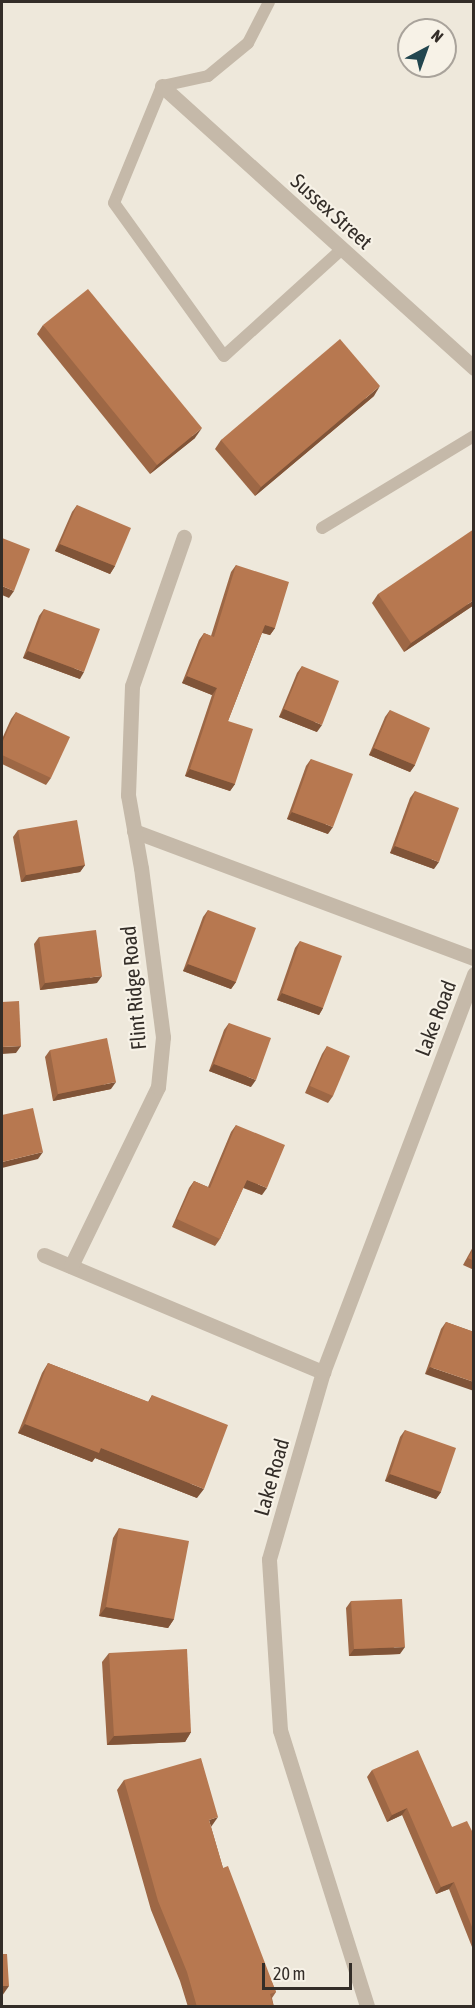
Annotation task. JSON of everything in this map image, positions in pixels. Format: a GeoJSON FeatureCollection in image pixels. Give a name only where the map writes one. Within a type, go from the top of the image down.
{"type":"FeatureCollection","features":[{"type":"Feature","properties":{"kind":"street","name":"Sussex Street"},"geometry":{"type":"LineString","coordinates":[[162,86],[342,249],[471,361]]}},
{"type":"Feature","properties":{"kind":"street","name":"Flint Ridge Road"},"geometry":{"type":"LineString","coordinates":[[71,1266],[158,1086],[163,1037],[128,795],[132,686],[184,537]]}},
{"type":"Feature","properties":{"kind":"street"},"geometry":{"type":"LineString","coordinates":[[134,831],[474,957]]}},
{"type":"Feature","properties":{"kind":"street","name":"Lake Road"},"geometry":{"type":"LineString","coordinates":[[367,2007],[280,1730],[269,1559],[323,1372],[474,975]]}},
{"type":"Feature","properties":{"kind":"street"},"geometry":{"type":"LineString","coordinates":[[44,1255],[323,1372]]}},
{"type":"Feature","properties":{"kind":"lane"},"geometry":{"type":"LineString","coordinates":[[269,2],[248,43],[208,76],[162,86],[114,203],[224,356],[342,249]]}},
{"type":"Feature","properties":{"kind":"lane"},"geometry":{"type":"LineString","coordinates":[[322,528],[474,436]]}},
{"type":"Feature","properties":{"kind":"building"},"geometry":{"type":"Polygon","coordinates":[[[88,289],[202,428],[157,465],[43,325],[88,289]]]}},
{"type":"Feature","properties":{"kind":"building"},"geometry":{"type":"Polygon","coordinates":[[[340,339],[380,386],[261,487],[221,440],[340,339]]]}},
{"type":"Feature","properties":{"kind":"building"},"geometry":{"type":"Polygon","coordinates":[[[77,505],[131,528],[115,566],[60,544],[77,505]]]}},
{"type":"Feature","properties":{"kind":"building"},"geometry":{"type":"Polygon","coordinates":[[[474,529],[474,600],[411,643],[378,594],[474,529]]]}},
{"type":"Feature","properties":{"kind":"building"},"geometry":{"type":"Polygon","coordinates":[[[2,538],[30,549],[14,591],[2,586],[2,538]]]}},
{"type":"Feature","properties":{"kind":"building"},"geometry":{"type":"Polygon","coordinates":[[[236,565],[289,582],[275,628],[265,625],[228,721],[253,729],[235,784],[190,769],[217,688],[187,676],[204,633],[214,637],[236,565]]]}},
{"type":"Feature","properties":{"kind":"building"},"geometry":{"type":"Polygon","coordinates":[[[44,609],[100,629],[84,672],[28,651],[44,609]]]}},
{"type":"Feature","properties":{"kind":"building"},"geometry":{"type":"Polygon","coordinates":[[[302,666],[339,681],[322,725],[284,709],[302,666]]]}},
{"type":"Feature","properties":{"kind":"building"},"geometry":{"type":"Polygon","coordinates":[[[390,710],[430,728],[415,765],[374,748],[390,710]]]}},
{"type":"Feature","properties":{"kind":"building"},"geometry":{"type":"Polygon","coordinates":[[[16,712],[70,737],[51,778],[2,755],[2,743],[16,712]]]}},
{"type":"Feature","properties":{"kind":"building"},"geometry":{"type":"Polygon","coordinates":[[[311,759],[353,774],[333,827],[292,812],[311,759]]]}},
{"type":"Feature","properties":{"kind":"building"},"geometry":{"type":"Polygon","coordinates":[[[415,791],[459,808],[439,862],[395,846],[415,791]]]}},
{"type":"Feature","properties":{"kind":"building"},"geometry":{"type":"Polygon","coordinates":[[[77,820],[85,865],[26,875],[18,830],[77,820]]]}},
{"type":"Feature","properties":{"kind":"building"},"geometry":{"type":"Polygon","coordinates":[[[208,910],[256,928],[236,982],[188,964],[208,910]]]}},
{"type":"Feature","properties":{"kind":"building"},"geometry":{"type":"Polygon","coordinates":[[[96,930],[102,976],[45,983],[39,937],[96,930]]]}},
{"type":"Feature","properties":{"kind":"building"},"geometry":{"type":"Polygon","coordinates":[[[300,941],[342,956],[323,1008],[282,993],[300,941]]]}},
{"type":"Feature","properties":{"kind":"building"},"geometry":{"type":"Polygon","coordinates":[[[19,1001],[21,1046],[2,1047],[2,1002],[19,1001]]]}},
{"type":"Feature","properties":{"kind":"building"},"geometry":{"type":"Polygon","coordinates":[[[229,1023],[271,1038],[256,1080],[214,1064],[229,1023]]]}},
{"type":"Feature","properties":{"kind":"building"},"geometry":{"type":"Polygon","coordinates":[[[107,1038],[116,1082],[58,1094],[50,1050],[107,1038]]]}},
{"type":"Feature","properties":{"kind":"building"},"geometry":{"type":"Polygon","coordinates":[[[327,1046],[350,1056],[333,1096],[310,1086],[327,1046]]]}},
{"type":"Feature","properties":{"kind":"building"},"geometry":{"type":"Polygon","coordinates":[[[33,1108],[43,1152],[2,1162],[2,1115],[33,1108]]]}},
{"type":"Feature","properties":{"kind":"building"},"geometry":{"type":"Polygon","coordinates":[[[236,1125],[285,1145],[267,1188],[247,1180],[220,1239],[177,1219],[194,1181],[210,1188],[236,1125]]]}},
{"type":"Feature","properties":{"kind":"building"},"geometry":{"type":"Polygon","coordinates":[[[474,1248],[474,1261],[468,1258],[474,1248]]]}},
{"type":"Feature","properties":{"kind":"building"},"geometry":{"type":"Polygon","coordinates":[[[446,1322],[474,1332],[474,1382],[430,1367],[446,1322]]]}},
{"type":"Feature","properties":{"kind":"building"},"geometry":{"type":"Polygon","coordinates":[[[48,1363],[149,1402],[152,1395],[228,1425],[204,1489],[101,1448],[99,1453],[25,1424],[48,1363]]]}},
{"type":"Feature","properties":{"kind":"building"},"geometry":{"type":"Polygon","coordinates":[[[405,1430],[456,1448],[441,1492],[390,1474],[405,1430]]]}},
{"type":"Feature","properties":{"kind":"building"},"geometry":{"type":"Polygon","coordinates":[[[119,1528],[189,1541],[174,1619],[106,1607],[119,1528]]]}},
{"type":"Feature","properties":{"kind":"building"},"geometry":{"type":"Polygon","coordinates":[[[402,1599],[405,1647],[354,1649],[351,1601],[402,1599]]]}},
{"type":"Feature","properties":{"kind":"building"},"geometry":{"type":"Polygon","coordinates":[[[187,1649],[191,1732],[114,1736],[109,1653],[187,1649]]]}},
{"type":"Feature","properties":{"kind":"building"},"geometry":{"type":"Polygon","coordinates":[[[418,1750],[452,1827],[467,1821],[474,1835],[474,1932],[454,1882],[441,1887],[407,1808],[392,1815],[372,1770],[418,1750]]]}},
{"type":"Feature","properties":{"kind":"building"},"geometry":{"type":"Polygon","coordinates":[[[201,1758],[218,1817],[209,1820],[223,1868],[228,1866],[276,1992],[270,1994],[274,2007],[197,2007],[187,1972],[158,1901],[124,1780],[201,1758]]]}},
{"type":"Feature","properties":{"kind":"building"},"geometry":{"type":"Polygon","coordinates":[[[2,1954],[7,1954],[9,1986],[2,1986],[2,1954]]]}}]}
